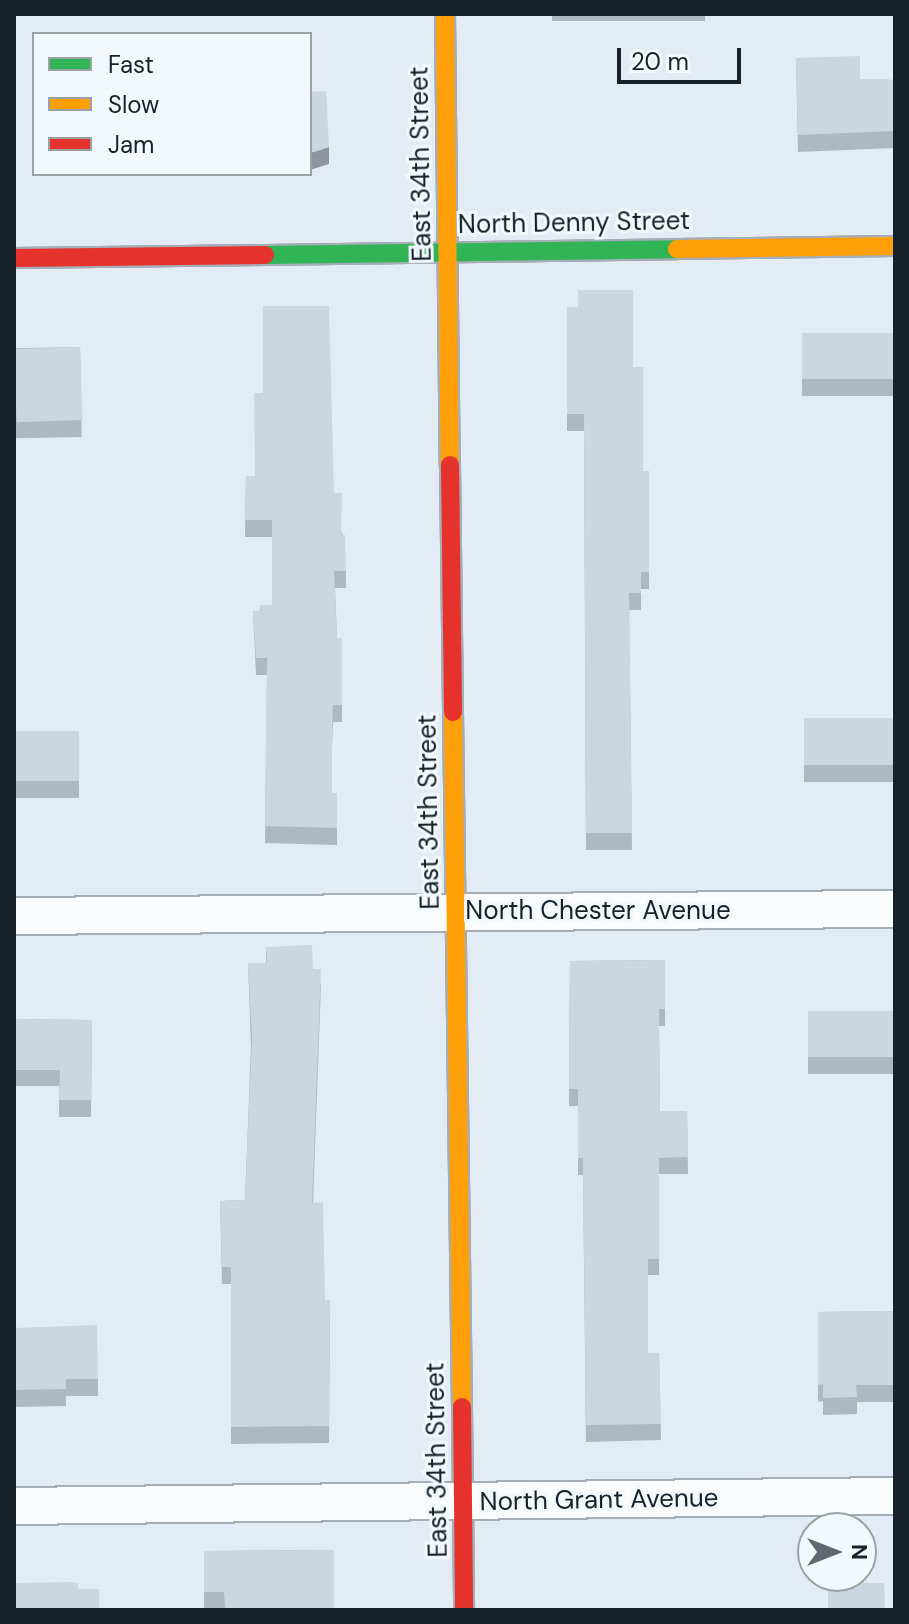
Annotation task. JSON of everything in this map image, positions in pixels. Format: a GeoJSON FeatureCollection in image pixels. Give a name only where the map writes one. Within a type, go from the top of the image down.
{"type":"FeatureCollection","features":[{"type":"Feature","properties":{"kind":"main road","name":"East 34th Street"},"geometry":{"type":"LineString","coordinates":[[445,14],[464,1610]]}},
{"type":"Feature","properties":{"kind":"main road","name":"North Denny Street"},"geometry":{"type":"LineString","coordinates":[[14,258],[895,246]]}},
{"type":"Feature","properties":{"kind":"street","name":"North Chester Avenue"},"geometry":{"type":"LineString","coordinates":[[14,916],[895,909]]}},
{"type":"Feature","properties":{"kind":"street","name":"North Grant Avenue"},"geometry":{"type":"LineString","coordinates":[[14,1506],[895,1496]]}},
{"type":"Feature","properties":{"kind":"building"},"geometry":{"type":"Polygon","coordinates":[[[860,56],[860,79],[895,80],[895,131],[798,135],[796,58],[860,56]]]}},
{"type":"Feature","properties":{"kind":"building"},"geometry":{"type":"Polygon","coordinates":[[[326,91],[329,147],[312,152],[312,92],[326,91]]]}},
{"type":"Feature","properties":{"kind":"building"},"geometry":{"type":"Polygon","coordinates":[[[578,290],[633,290],[633,367],[643,367],[643,471],[649,471],[649,572],[641,572],[641,593],[629,593],[632,833],[586,833],[584,414],[567,414],[567,307],[578,307],[578,290]]]}},
{"type":"Feature","properties":{"kind":"building"},"geometry":{"type":"Polygon","coordinates":[[[263,306],[329,306],[334,493],[342,493],[341,535],[345,535],[346,571],[334,571],[337,638],[342,638],[342,705],[333,705],[332,730],[332,793],[337,793],[337,828],[265,826],[267,658],[256,658],[253,611],[261,611],[260,605],[272,605],[272,520],[245,520],[246,476],[255,476],[254,393],[263,393],[263,306]]]}},
{"type":"Feature","properties":{"kind":"building"},"geometry":{"type":"Polygon","coordinates":[[[802,333],[895,333],[895,379],[802,379],[802,333]]]}},
{"type":"Feature","properties":{"kind":"building"},"geometry":{"type":"Polygon","coordinates":[[[80,347],[83,420],[17,422],[14,349],[80,347]]]}},
{"type":"Feature","properties":{"kind":"building"},"geometry":{"type":"Polygon","coordinates":[[[804,718],[895,718],[895,765],[804,765],[804,718]]]}},
{"type":"Feature","properties":{"kind":"building"},"geometry":{"type":"Polygon","coordinates":[[[14,731],[79,731],[79,781],[14,781],[14,731]]]}},
{"type":"Feature","properties":{"kind":"building"},"geometry":{"type":"Polygon","coordinates":[[[312,945],[313,969],[321,969],[312,1203],[323,1202],[325,1301],[330,1300],[329,1426],[231,1427],[231,1267],[222,1267],[220,1201],[245,1200],[252,1037],[248,963],[267,963],[266,947],[312,945]]]}},
{"type":"Feature","properties":{"kind":"building"},"geometry":{"type":"Polygon","coordinates":[[[665,960],[665,1009],[659,1009],[660,1111],[687,1111],[688,1157],[659,1158],[659,1259],[648,1259],[648,1353],[659,1353],[661,1424],[586,1425],[583,1158],[578,1158],[578,1089],[569,1089],[570,961],[665,960]]]}},
{"type":"Feature","properties":{"kind":"building"},"geometry":{"type":"Polygon","coordinates":[[[808,1011],[895,1011],[895,1057],[808,1057],[808,1011]]]}},
{"type":"Feature","properties":{"kind":"building"},"geometry":{"type":"Polygon","coordinates":[[[14,1019],[92,1020],[91,1100],[59,1100],[60,1070],[14,1070],[14,1019]]]}},
{"type":"Feature","properties":{"kind":"building"},"geometry":{"type":"Polygon","coordinates":[[[895,1311],[895,1385],[856,1385],[857,1397],[823,1398],[823,1384],[818,1385],[818,1312],[895,1311]]]}},
{"type":"Feature","properties":{"kind":"building"},"geometry":{"type":"Polygon","coordinates":[[[97,1325],[98,1379],[66,1379],[66,1389],[14,1390],[14,1328],[97,1325]]]}},
{"type":"Feature","properties":{"kind":"building"},"geometry":{"type":"Polygon","coordinates":[[[334,1550],[334,1610],[225,1610],[224,1592],[204,1592],[204,1551],[334,1550]]]}},
{"type":"Feature","properties":{"kind":"building"},"geometry":{"type":"Polygon","coordinates":[[[14,1583],[78,1583],[78,1589],[99,1589],[99,1610],[14,1610],[14,1583]]]}},
{"type":"Feature","properties":{"kind":"building"},"geometry":{"type":"Polygon","coordinates":[[[877,1583],[884,1583],[885,1610],[828,1610],[828,1592],[877,1592],[877,1583]]]}},
{"type":"Feature","properties":{"kind":"traffic: fast"},"geometry":{"type":"LineString","coordinates":[[265,255],[677,249]]}},
{"type":"Feature","properties":{"kind":"traffic: slow"},"geometry":{"type":"LineString","coordinates":[[445,14],[450,465]]}},
{"type":"Feature","properties":{"kind":"traffic: slow"},"geometry":{"type":"LineString","coordinates":[[677,249],[895,246]]}},
{"type":"Feature","properties":{"kind":"traffic: slow"},"geometry":{"type":"LineString","coordinates":[[453,712],[462,1407]]}},
{"type":"Feature","properties":{"kind":"traffic: jam"},"geometry":{"type":"LineString","coordinates":[[14,258],[265,255]]}},
{"type":"Feature","properties":{"kind":"traffic: jam"},"geometry":{"type":"LineString","coordinates":[[450,465],[453,712]]}},
{"type":"Feature","properties":{"kind":"traffic: jam"},"geometry":{"type":"LineString","coordinates":[[462,1407],[464,1610]]}}]}
